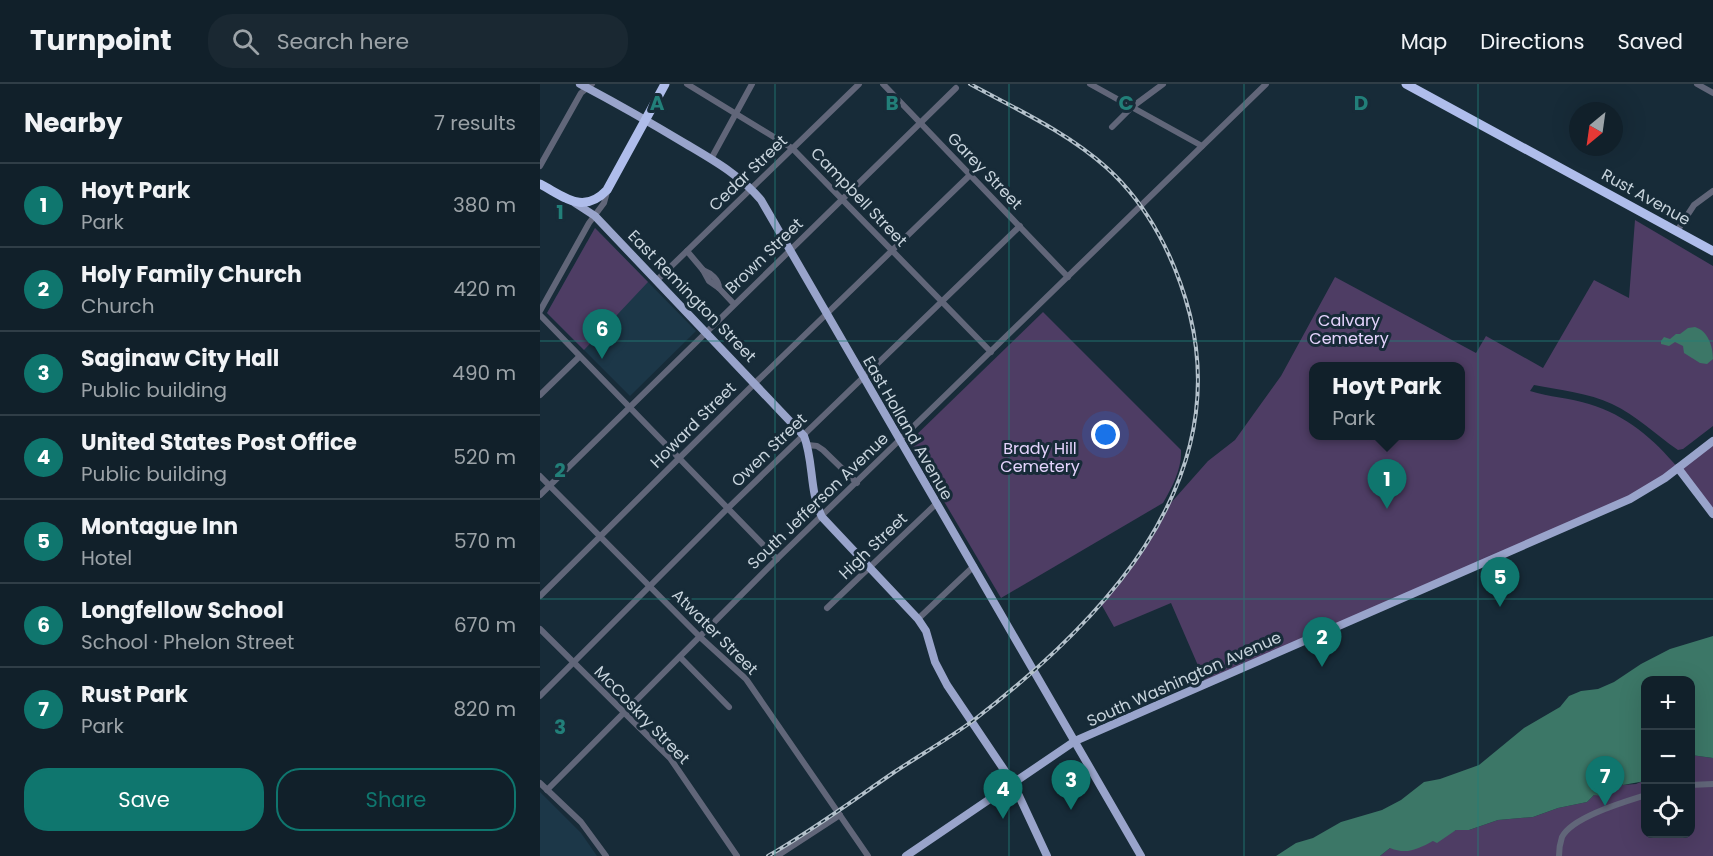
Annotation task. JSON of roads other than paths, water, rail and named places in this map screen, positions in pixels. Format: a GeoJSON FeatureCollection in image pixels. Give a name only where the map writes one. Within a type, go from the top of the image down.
{"type":"FeatureCollection","features":[{"type":"Feature","properties":{"kind":"highway"},"geometry":{"type":"LineString","coordinates":[[573,201],[589,203],[607,190],[665,84]]}},
{"type":"Feature","properties":{"kind":"highway","name":"Rust Avenue"},"geometry":{"type":"LineString","coordinates":[[1406,84],[1713,251]]}},
{"type":"Feature","properties":{"kind":"highway","name":"East Remington Street"},"geometry":{"type":"LineString","coordinates":[[540,184],[573,201]]}},
{"type":"Feature","properties":{"kind":"main road","name":"East Holland Avenue"},"geometry":{"type":"LineString","coordinates":[[586,85],[734,174],[752,188],[761,200],[1141,856]]}},
{"type":"Feature","properties":{"kind":"main road","name":"East Remington Street"},"geometry":{"type":"LineString","coordinates":[[573,201],[594,216],[804,436],[808,445],[814,498],[822,517],[926,631],[936,662],[947,685],[1013,783],[1047,856]]}},
{"type":"Feature","properties":{"kind":"main road","name":"South Washington Avenue"},"geometry":{"type":"LineString","coordinates":[[906,856],[1075,741],[1630,499],[1650,488],[1713,441]]}},
{"type":"Feature","properties":{"kind":"main road"},"geometry":{"type":"LineString","coordinates":[[1678,468],[1713,514]]}},
{"type":"Feature","properties":{"kind":"street","name":"Campbell Street"},"geometry":{"type":"LineString","coordinates":[[687,84],[792,148],[991,352]]}},
{"type":"Feature","properties":{"kind":"street"},"geometry":{"type":"LineString","coordinates":[[711,159],[752,84]]}},
{"type":"Feature","properties":{"kind":"street","name":"Cedar Street"},"geometry":{"type":"LineString","coordinates":[[656,281],[859,84]]}},
{"type":"Feature","properties":{"kind":"street","name":"Garey Street"},"geometry":{"type":"LineString","coordinates":[[883,84],[1068,277]]}},
{"type":"Feature","properties":{"kind":"street"},"geometry":{"type":"LineString","coordinates":[[1090,84],[1202,146]]}},
{"type":"Feature","properties":{"kind":"street"},"geometry":{"type":"LineString","coordinates":[[1112,127],[1132,107],[1163,84]]}},
{"type":"Feature","properties":{"kind":"street","name":"South Jefferson Avenue"},"geometry":{"type":"LineString","coordinates":[[547,790],[777,559],[1266,84]]}},
{"type":"Feature","properties":{"kind":"street"},"geometry":{"type":"LineString","coordinates":[[1697,84],[1713,93]]}},
{"type":"Feature","properties":{"kind":"street"},"geometry":{"type":"LineString","coordinates":[[540,166],[586,85]]}},
{"type":"Feature","properties":{"kind":"street","name":"Brown Street"},"geometry":{"type":"LineString","coordinates":[[540,495],[956,88]]}},
{"type":"Feature","properties":{"kind":"street","name":"Howard Street"},"geometry":{"type":"LineString","coordinates":[[540,596],[678,458],[970,175]]}},
{"type":"Feature","properties":{"kind":"street"},"geometry":{"type":"LineString","coordinates":[[607,190],[604,203],[594,216],[540,313],[579,357],[777,559]]}},
{"type":"Feature","properties":{"kind":"street"},"geometry":{"type":"LineString","coordinates":[[1677,231],[1694,205],[1713,191]]}},
{"type":"Feature","properties":{"kind":"street","name":"Owen Street"},"geometry":{"type":"LineString","coordinates":[[540,696],[727,509],[1020,226]]}},
{"type":"Feature","properties":{"kind":"street"},"geometry":{"type":"LineString","coordinates":[[687,251],[710,281],[734,304]]}},
{"type":"Feature","properties":{"kind":"street"},"geometry":{"type":"LineString","coordinates":[[540,395],[579,357]]}},
{"type":"Feature","properties":{"kind":"street"},"geometry":{"type":"LineString","coordinates":[[808,445],[817,446],[856,483]]}},
{"type":"Feature","properties":{"kind":"street","name":"Atwater Street"},"geometry":{"type":"LineString","coordinates":[[540,476],[751,686],[868,856]]}},
{"type":"Feature","properties":{"kind":"street","name":"High Street"},"geometry":{"type":"LineString","coordinates":[[827,608],[937,503]]}},
{"type":"Feature","properties":{"kind":"street"},"geometry":{"type":"LineString","coordinates":[[918,620],[974,566]]}},
{"type":"Feature","properties":{"kind":"street","name":"McCoskry Street"},"geometry":{"type":"LineString","coordinates":[[540,629],[670,759],[737,856]]}},
{"type":"Feature","properties":{"kind":"street"},"geometry":{"type":"LineString","coordinates":[[680,657],[729,707]]}},
{"type":"Feature","properties":{"kind":"street"},"geometry":{"type":"LineString","coordinates":[[540,783],[581,822],[606,856]]}},
{"type":"Feature","properties":{"kind":"street"},"geometry":{"type":"LineString","coordinates":[[1695,785],[1713,784]]}},
{"type":"Feature","properties":{"kind":"street"},"geometry":{"type":"LineString","coordinates":[[1559,856],[1563,836],[1573,826],[1598,813],[1641,797]]}},
{"type":"Feature","properties":{"kind":"street"},"geometry":{"type":"LineString","coordinates":[[777,856],[840,815]]}},
{"type":"Feature","properties":{"kind":"railway"},"geometry":{"type":"LineString","coordinates":[[768,856],[974,720],[1021,682],[1067,640],[1109,595],[1145,546],[1173,494],[1192,438],[1198,378],[1190,315],[1169,254],[1148,217],[1122,183],[1092,155],[1041,122],[970,84]]}},
{"type":"Feature","properties":{"kind":"place","name":"Longfellow School"},"geometry":{"type":"Point","coordinates":[602,359]}},
{"type":"Feature","properties":{"kind":"place","name":"Hoyt Park"},"geometry":{"type":"Point","coordinates":[1387,509]}},
{"type":"Feature","properties":{"kind":"place","name":"Montague Inn"},"geometry":{"type":"Point","coordinates":[1500,607]}},
{"type":"Feature","properties":{"kind":"place","name":"Holy Family Church"},"geometry":{"type":"Point","coordinates":[1322,667]}},
{"type":"Feature","properties":{"kind":"place","name":"Rust Park"},"geometry":{"type":"Point","coordinates":[1605,806]}},
{"type":"Feature","properties":{"kind":"place","name":"Saginaw City Hall"},"geometry":{"type":"Point","coordinates":[1071,810]}},
{"type":"Feature","properties":{"kind":"place","name":"United States Post Office"},"geometry":{"type":"Point","coordinates":[1003,819]}},
{"type":"Feature","properties":{"kind":"park label","name":"Calvary Cemetery"},"geometry":{"type":"Point","coordinates":[1349,329]}},
{"type":"Feature","properties":{"kind":"park label","name":"Brady Hill Cemetery"},"geometry":{"type":"Point","coordinates":[1040,457]}}]}
